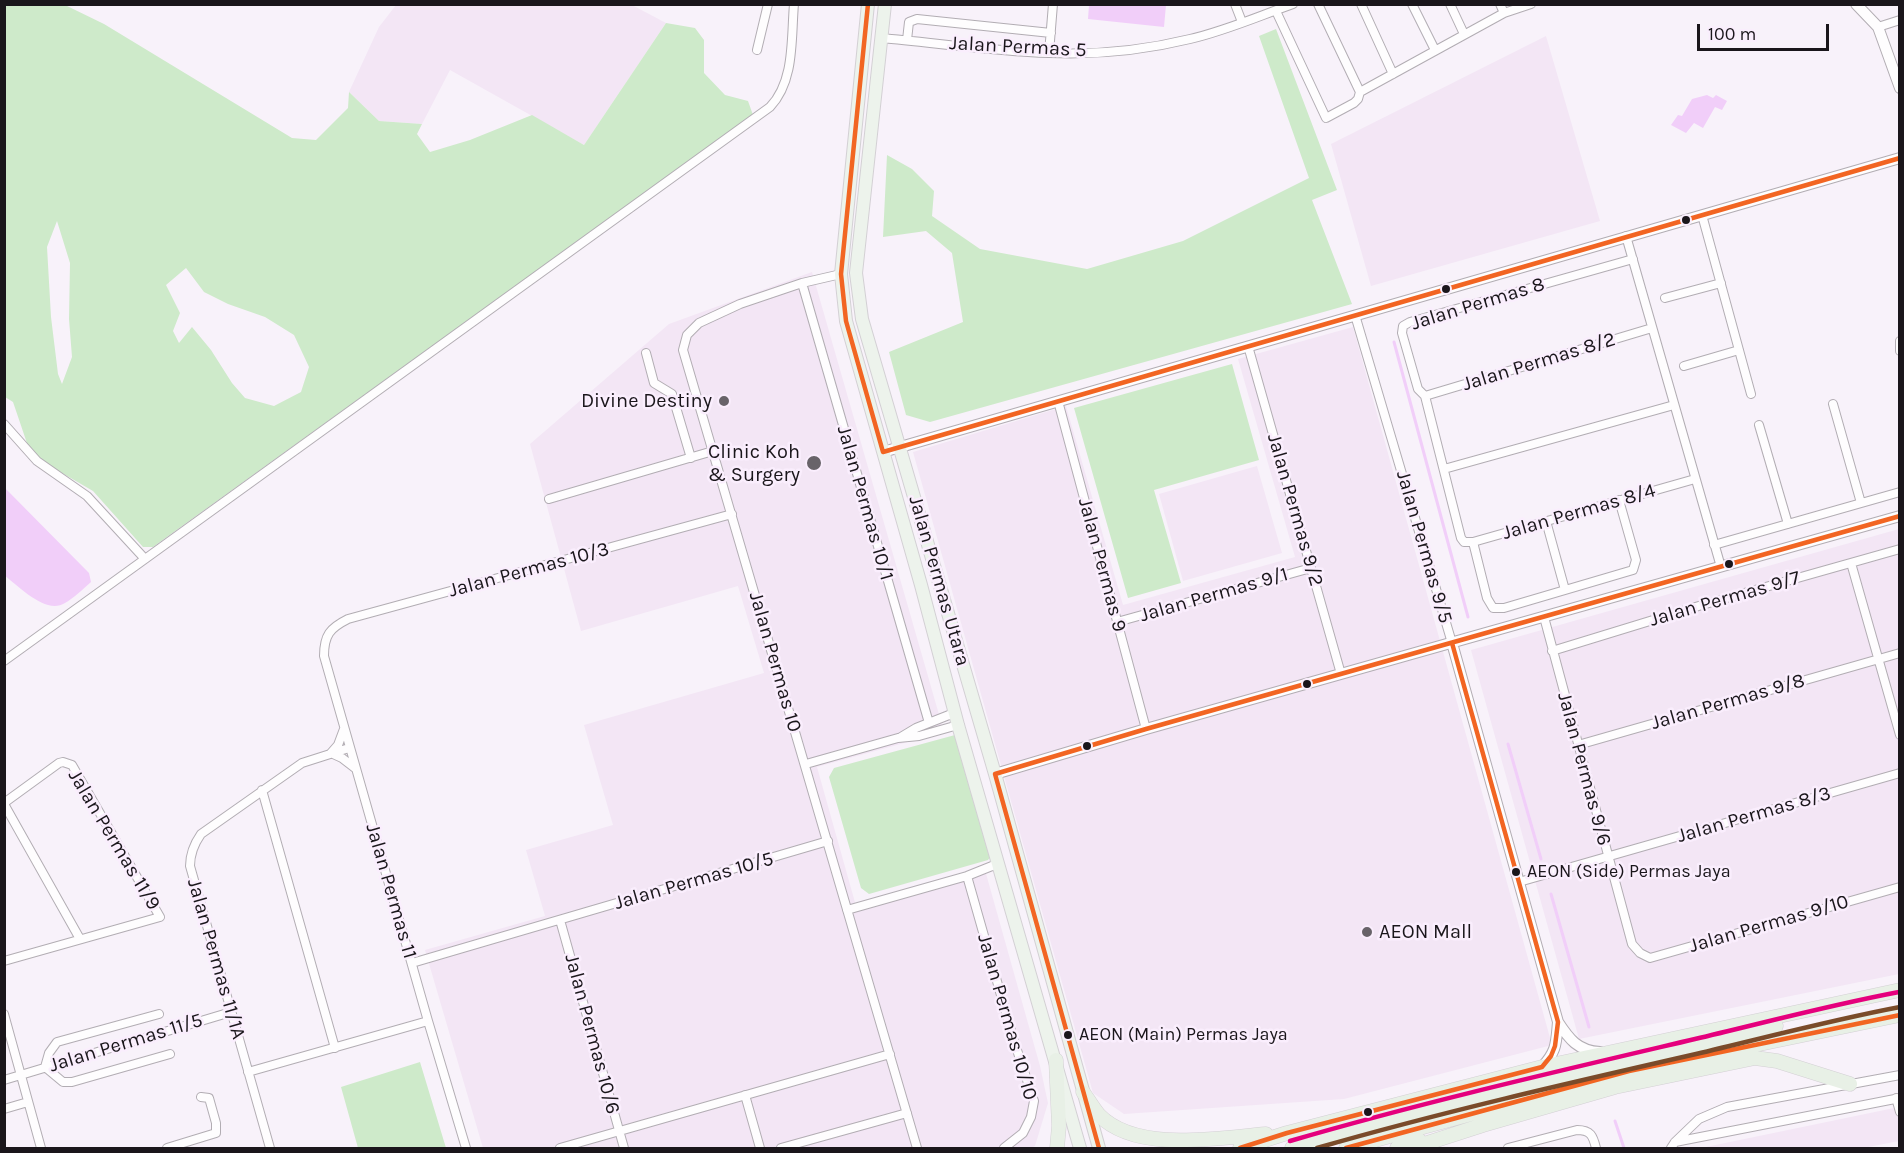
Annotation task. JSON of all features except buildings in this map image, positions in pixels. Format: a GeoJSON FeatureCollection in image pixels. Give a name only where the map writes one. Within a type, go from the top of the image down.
{"type":"FeatureCollection","features":[{"type":"Feature","properties":{"kind":"highway"},"geometry":{"type":"LineString","coordinates":[[1240,1149],[1287,1133],[1542,1067],[1899,990]]}},
{"type":"Feature","properties":{"kind":"highway"},"geometry":{"type":"LineString","coordinates":[[1292,1149],[1371,1125],[1568,1075],[1847,1009],[1899,999]]}},
{"type":"Feature","properties":{"kind":"highway"},"geometry":{"type":"LineString","coordinates":[[1346,1149],[1629,1071],[1899,1015]]}},
{"type":"Feature","properties":{"kind":"highway"},"geometry":{"type":"LineString","coordinates":[[1412,1149],[1483,1125],[1615,1087],[1755,1058],[1777,1060],[1850,1084]]}},
{"type":"Feature","properties":{"kind":"highway"},"geometry":{"type":"LineString","coordinates":[[1056,1060],[1059,1126],[1057,1149]]}},
{"type":"Feature","properties":{"kind":"highway"},"geometry":{"type":"LineString","coordinates":[[1397,1149],[1553,1091]]}},
{"type":"Feature","properties":{"kind":"highway"},"geometry":{"type":"LineString","coordinates":[[1083,1092],[1099,1114],[1116,1128],[1136,1136],[1172,1140],[1287,1133]]}},
{"type":"Feature","properties":{"kind":"main road","name":"Jalan Permas Utara"},"geometry":{"type":"LineString","coordinates":[[868,4],[841,274],[846,321],[921,585],[956,719],[1080,1149]]}},
{"type":"Feature","properties":{"kind":"main road","name":"Jalan Permas Utara"},"geometry":{"type":"LineString","coordinates":[[885,4],[856,273],[862,319],[995,774],[1099,1149]]}},
{"type":"Feature","properties":{"kind":"main road"},"geometry":{"type":"LineString","coordinates":[[921,585],[922,580],[927,576],[938,578]]}},
{"type":"Feature","properties":{"kind":"street"},"geometry":{"type":"LineString","coordinates":[[757,50],[768,4]]}},
{"type":"Feature","properties":{"kind":"street"},"geometry":{"type":"LineString","coordinates":[[4,661],[770,106],[778,99],[787,78],[795,4]]}},
{"type":"Feature","properties":{"kind":"street"},"geometry":{"type":"LineString","coordinates":[[1049,53],[1053,4]]}},
{"type":"Feature","properties":{"kind":"street"},"geometry":{"type":"LineString","coordinates":[[1235,4],[1242,22]]}},
{"type":"Feature","properties":{"kind":"street","name":"Jalan Permas 5"},"geometry":{"type":"LineString","coordinates":[[881,38],[1049,53],[1096,52],[1189,39],[1293,4]]}},
{"type":"Feature","properties":{"kind":"street"},"geometry":{"type":"LineString","coordinates":[[1276,11],[1326,118],[1354,103],[1360,92],[1318,4]]}},
{"type":"Feature","properties":{"kind":"street"},"geometry":{"type":"LineString","coordinates":[[1361,4],[1393,74]]}},
{"type":"Feature","properties":{"kind":"street"},"geometry":{"type":"LineString","coordinates":[[1412,4],[1435,50]]}},
{"type":"Feature","properties":{"kind":"street"},"geometry":{"type":"LineString","coordinates":[[1450,4],[1464,34]]}},
{"type":"Feature","properties":{"kind":"street"},"geometry":{"type":"LineString","coordinates":[[1360,92],[1464,34],[1502,9],[1531,4]]}},
{"type":"Feature","properties":{"kind":"street"},"geometry":{"type":"LineString","coordinates":[[1856,4],[1878,27],[1899,88]]}},
{"type":"Feature","properties":{"kind":"street"},"geometry":{"type":"LineString","coordinates":[[907,40],[909,22],[917,19],[1051,33]]}},
{"type":"Feature","properties":{"kind":"street"},"geometry":{"type":"LineString","coordinates":[[1878,27],[1899,20]]}},
{"type":"Feature","properties":{"kind":"street"},"geometry":{"type":"LineString","coordinates":[[883,452],[1899,158]]}},
{"type":"Feature","properties":{"kind":"street"},"geometry":{"type":"LineString","coordinates":[[1702,215],[1751,394]]}},
{"type":"Feature","properties":{"kind":"street"},"geometry":{"type":"LineString","coordinates":[[1626,236],[1720,567]]}},
{"type":"Feature","properties":{"kind":"street","name":"Jalan Permas 8"},"geometry":{"type":"LineString","coordinates":[[1565,590],[1504,608],[1493,608],[1487,598],[1468,542],[1453,507],[1425,396],[1418,389],[1402,333],[1403,326],[1410,322],[1633,259]]}},
{"type":"Feature","properties":{"kind":"street","name":"Jalan Permas 10"},"geometry":{"type":"LineString","coordinates":[[841,274],[802,283],[740,304],[699,323],[687,335],[684,350],[917,1149]]}},
{"type":"Feature","properties":{"kind":"street","name":"Jalan Permas 10/1"},"geometry":{"type":"LineString","coordinates":[[802,283],[929,723]]}},
{"type":"Feature","properties":{"kind":"street"},"geometry":{"type":"LineString","coordinates":[[1665,298],[1721,283]]}},
{"type":"Feature","properties":{"kind":"street","name":"Jalan Permas 9/5"},"geometry":{"type":"LineString","coordinates":[[1355,315],[1452,643],[1558,1022],[1568,1039],[1578,1047],[1592,1052],[1608,1053]]}},
{"type":"Feature","properties":{"kind":"street","name":"Jalan Permas 8/2"},"geometry":{"type":"LineString","coordinates":[[1425,396],[1652,328]]}},
{"type":"Feature","properties":{"kind":"street"},"geometry":{"type":"LineString","coordinates":[[1899,341],[1899,351]]}},
{"type":"Feature","properties":{"kind":"street","name":"Jalan Permas 9/2"},"geometry":{"type":"LineString","coordinates":[[1248,346],[1341,674]]}},
{"type":"Feature","properties":{"kind":"street"},"geometry":{"type":"LineString","coordinates":[[1684,366],[1739,350]]}},
{"type":"Feature","properties":{"kind":"street"},"geometry":{"type":"LineString","coordinates":[[646,353],[654,383],[672,394],[691,458]]}},
{"type":"Feature","properties":{"kind":"street","name":"Jalan Permas 9"},"geometry":{"type":"LineString","coordinates":[[1058,401],[1146,729]]}},
{"type":"Feature","properties":{"kind":"street"},"geometry":{"type":"LineString","coordinates":[[1833,404],[1861,503]]}},
{"type":"Feature","properties":{"kind":"street"},"geometry":{"type":"LineString","coordinates":[[1444,469],[1674,405]]}},
{"type":"Feature","properties":{"kind":"street"},"geometry":{"type":"LineString","coordinates":[[4,424],[37,462],[87,496],[145,559]]}},
{"type":"Feature","properties":{"kind":"street"},"geometry":{"type":"LineString","coordinates":[[1759,424],[1788,524]]}},
{"type":"Feature","properties":{"kind":"street"},"geometry":{"type":"LineString","coordinates":[[549,499],[713,451]]}},
{"type":"Feature","properties":{"kind":"street","name":"Jalan Permas 8/4"},"geometry":{"type":"LineString","coordinates":[[1468,542],[1695,479]]}},
{"type":"Feature","properties":{"kind":"street"},"geometry":{"type":"LineString","coordinates":[[1714,545],[1899,492]]}},
{"type":"Feature","properties":{"kind":"street"},"geometry":{"type":"LineString","coordinates":[[1546,521],[1565,590],[1628,572],[1636,566],[1635,554],[1619,500]]}},
{"type":"Feature","properties":{"kind":"street","name":"Jalan Permas 10/3"},"geometry":{"type":"LineString","coordinates":[[329,633],[348,620],[732,514]]}},
{"type":"Feature","properties":{"kind":"street"},"geometry":{"type":"LineString","coordinates":[[995,774],[1146,729],[1899,516]]}},
{"type":"Feature","properties":{"kind":"street","name":"Jalan Permas 9/7"},"geometry":{"type":"LineString","coordinates":[[1552,651],[1702,605],[1899,549]]}},
{"type":"Feature","properties":{"kind":"street"},"geometry":{"type":"LineString","coordinates":[[1851,563],[1899,735]]}},
{"type":"Feature","properties":{"kind":"street","name":"Jalan Permas 9/1"},"geometry":{"type":"LineString","coordinates":[[1117,622],[1311,568]]}},
{"type":"Feature","properties":{"kind":"street","name":"Jalan Permas 9/6"},"geometry":{"type":"LineString","coordinates":[[1544,617],[1632,944],[1640,953]]}},
{"type":"Feature","properties":{"kind":"street","name":"Jalan Permas 11"},"geometry":{"type":"LineString","coordinates":[[329,633],[324,641],[324,656],[466,1149]]}},
{"type":"Feature","properties":{"kind":"street","name":"Jalan Permas 9/8"},"geometry":{"type":"LineString","coordinates":[[1578,745],[1899,653]]}},
{"type":"Feature","properties":{"kind":"street"},"geometry":{"type":"LineString","coordinates":[[898,738],[929,723],[956,719]]}},
{"type":"Feature","properties":{"kind":"street"},"geometry":{"type":"LineString","coordinates":[[806,764],[898,738],[919,736],[956,719]]}},
{"type":"Feature","properties":{"kind":"street"},"geometry":{"type":"LineString","coordinates":[[344,728],[338,745],[331,753],[355,768]]}},
{"type":"Feature","properties":{"kind":"street","name":"Jalan Permas 11/1A"},"geometry":{"type":"LineString","coordinates":[[270,1149],[190,866],[190,857],[201,834],[262,790],[302,764],[349,748]]}},
{"type":"Feature","properties":{"kind":"street","name":"Jalan Permas 11/9"},"geometry":{"type":"LineString","coordinates":[[4,804],[59,763],[68,763],[75,768],[160,916],[80,939]]}},
{"type":"Feature","properties":{"kind":"street","name":"Jalan Permas 8/3"},"geometry":{"type":"LineString","coordinates":[[1519,882],[1899,773]]}},
{"type":"Feature","properties":{"kind":"street"},"geometry":{"type":"LineString","coordinates":[[262,790],[335,1048]]}},
{"type":"Feature","properties":{"kind":"street"},"geometry":{"type":"LineString","coordinates":[[4,804],[80,939],[4,961]]}},
{"type":"Feature","properties":{"kind":"street","name":"Jalan Permas 10/5"},"geometry":{"type":"LineString","coordinates":[[412,963],[828,841]]}},
{"type":"Feature","properties":{"kind":"street"},"geometry":{"type":"LineString","coordinates":[[847,910],[967,876],[997,864]]}},
{"type":"Feature","properties":{"kind":"street","name":"Jalan Permas 10/10"},"geometry":{"type":"LineString","coordinates":[[967,876],[1014,1041],[1034,1101],[1031,1117],[1023,1133],[1004,1149]]}},
{"type":"Feature","properties":{"kind":"street","name":"Jalan Permas 9/10"},"geometry":{"type":"LineString","coordinates":[[1640,953],[1650,958],[1899,887]]}},
{"type":"Feature","properties":{"kind":"street","name":"Jalan Permas 10/6"},"geometry":{"type":"LineString","coordinates":[[561,920],[624,1149]]}},
{"type":"Feature","properties":{"kind":"street","name":"Jalan Permas 11/5"},"geometry":{"type":"LineString","coordinates":[[4,1080],[231,1012]]}},
{"type":"Feature","properties":{"kind":"street"},"geometry":{"type":"LineString","coordinates":[[4,1014],[7,1035],[21,1075],[41,1149]]}},
{"type":"Feature","properties":{"kind":"street"},"geometry":{"type":"LineString","coordinates":[[159,1014],[57,1042],[49,1053],[45,1068],[63,1082],[72,1082],[170,1054]]}},
{"type":"Feature","properties":{"kind":"street"},"geometry":{"type":"LineString","coordinates":[[248,1072],[428,1022]]}},
{"type":"Feature","properties":{"kind":"street","name":"Jalan Permas 9/5"},"geometry":{"type":"LineString","coordinates":[[1542,1067],[1552,1056],[1558,1022]]}},
{"type":"Feature","properties":{"kind":"street"},"geometry":{"type":"LineString","coordinates":[[560,1149],[890,1054]]}},
{"type":"Feature","properties":{"kind":"street"},"geometry":{"type":"LineString","coordinates":[[1673,1145],[1699,1119],[1727,1107],[1899,1075]]}},
{"type":"Feature","properties":{"kind":"street"},"geometry":{"type":"LineString","coordinates":[[746,1095],[760,1149]]}},
{"type":"Feature","properties":{"kind":"street"},"geometry":{"type":"LineString","coordinates":[[168,1149],[216,1133],[216,1123],[209,1098],[201,1097]]}},
{"type":"Feature","properties":{"kind":"street"},"geometry":{"type":"LineString","coordinates":[[1673,1145],[1898,1098],[1899,1112]]}},
{"type":"Feature","properties":{"kind":"street"},"geometry":{"type":"LineString","coordinates":[[4,1109],[28,1102]]}},
{"type":"Feature","properties":{"kind":"street"},"geometry":{"type":"LineString","coordinates":[[781,1149],[908,1113]]}},
{"type":"Feature","properties":{"kind":"street"},"geometry":{"type":"LineString","coordinates":[[1508,1149],[1577,1130],[1586,1130],[1592,1136],[1596,1149]]}},
{"type":"Feature","properties":{"kind":"shaded area"},"geometry":{"type":"Polygon","coordinates":[[[396,5],[632,5],[666,23],[584,145],[450,70],[422,124],[379,121],[349,92],[379,27],[396,5]]]}},
{"type":"Feature","properties":{"kind":"shaded area"},"geometry":{"type":"Polygon","coordinates":[[[1089,5],[1166,5],[1164,27],[1088,19],[1089,5]]]}},
{"type":"Feature","properties":{"kind":"shaded area"},"geometry":{"type":"Polygon","coordinates":[[[1546,36],[1600,221],[1371,286],[1331,144],[1546,36]]]}},
{"type":"Feature","properties":{"kind":"shaded area"},"geometry":{"type":"Polygon","coordinates":[[[1707,95],[1713,98],[1716,95],[1727,101],[1722,110],[1715,107],[1703,128],[1694,123],[1686,133],[1671,125],[1678,115],[1682,116],[1692,99],[1707,95]]]}},
{"type":"Feature","properties":{"kind":"shaded area"},"geometry":{"type":"Polygon","coordinates":[[[812,272],[944,732],[817,767],[856,906],[985,870],[1040,1066],[1048,1103],[1035,1146],[1031,1148],[483,1148],[425,950],[545,916],[526,850],[613,825],[584,725],[764,673],[738,586],[581,631],[530,444],[669,324],[812,272]]]}},
{"type":"Feature","properties":{"kind":"shaded area"},"geometry":{"type":"Polygon","coordinates":[[[1353,327],[1552,1045],[1344,1099],[1124,1114],[1093,1093],[913,452],[1066,406],[1123,605],[1295,557],[1238,359],[1353,327]]]}},
{"type":"Feature","properties":{"kind":"shaded area"},"geometry":{"type":"Polygon","coordinates":[[[1257,466],[1282,553],[1183,581],[1159,494],[1257,466]]]}},
{"type":"Feature","properties":{"kind":"shaded area"},"geometry":{"type":"Polygon","coordinates":[[[4,487],[89,573],[91,582],[65,603],[58,606],[42,603],[5,576],[4,487]]]}},
{"type":"Feature","properties":{"kind":"shaded area"},"geometry":{"type":"Polygon","coordinates":[[[1899,529],[1899,974],[1579,1039],[1471,650],[1899,529]]]}},
{"type":"Feature","properties":{"kind":"shaded area"},"geometry":{"type":"Polygon","coordinates":[[[1899,1107],[1899,1141],[1863,1148],[1701,1148],[1899,1107]]]}},
{"type":"Feature","properties":{"kind":"green space"},"geometry":{"type":"Polygon","coordinates":[[[4,5],[65,5],[104,24],[292,138],[316,140],[348,108],[349,92],[379,121],[422,124],[417,134],[430,152],[470,140],[532,115],[584,145],[666,23],[695,28],[704,40],[704,73],[725,95],[748,101],[753,115],[153,547],[143,547],[93,491],[31,455],[13,402],[5,397],[4,5]],[[57,221],[47,247],[51,317],[58,374],[62,384],[72,357],[69,319],[70,263],[57,221]],[[186,268],[166,285],[180,313],[173,331],[179,343],[192,327],[245,398],[274,406],[301,392],[309,367],[294,335],[265,317],[228,304],[204,292],[186,268]]]}},
{"type":"Feature","properties":{"kind":"green space"},"geometry":{"type":"Polygon","coordinates":[[[1276,29],[1337,190],[1312,200],[1352,304],[930,422],[906,415],[889,352],[963,322],[952,253],[926,231],[883,237],[887,155],[912,169],[934,191],[932,216],[980,249],[1087,269],[1183,241],[1309,178],[1259,36],[1276,29]]]}},
{"type":"Feature","properties":{"kind":"green space"},"geometry":{"type":"Polygon","coordinates":[[[1232,364],[1259,460],[1154,490],[1181,583],[1128,598],[1074,408],[1232,364]]]}},
{"type":"Feature","properties":{"kind":"green space"},"geometry":{"type":"Polygon","coordinates":[[[955,735],[959,738],[992,855],[988,860],[869,894],[861,888],[829,777],[834,768],[955,735]]]}},
{"type":"Feature","properties":{"kind":"green space"},"geometry":{"type":"Polygon","coordinates":[[[420,1062],[446,1148],[358,1148],[341,1087],[420,1062]]]}},
{"type":"Feature","properties":{"kind":"waterway"},"geometry":{"type":"LineString","coordinates":[[1394,342],[1468,617]]}},
{"type":"Feature","properties":{"kind":"waterway"},"geometry":{"type":"LineString","coordinates":[[1508,744],[1541,859]]}},
{"type":"Feature","properties":{"kind":"waterway"},"geometry":{"type":"LineString","coordinates":[[1551,894],[1589,1027]]}},
{"type":"Feature","properties":{"kind":"waterway"},"geometry":{"type":"LineString","coordinates":[[1615,1121],[1624,1148]]}},
{"type":"Feature","properties":{"kind":"transit line"},"geometry":{"type":"LineString","coordinates":[[868,4],[841,274],[846,321],[883,452],[1900,158]]}},
{"type":"Feature","properties":{"kind":"transit line"},"geometry":{"type":"LineString","coordinates":[[1099,1148],[995,774],[1146,729],[1900,516]]}},
{"type":"Feature","properties":{"kind":"transit line"},"geometry":{"type":"LineString","coordinates":[[1240,1148],[1287,1133],[1542,1067],[1551,1056],[1555,1046],[1558,1022],[1452,643]]}},
{"type":"Feature","properties":{"kind":"transit line"},"geometry":{"type":"LineString","coordinates":[[1290,1141],[1492,1087],[1822,1008],[1899,992]]}},
{"type":"Feature","properties":{"kind":"transit line"},"geometry":{"type":"LineString","coordinates":[[1317,1148],[1506,1098],[1900,1007]]}},
{"type":"Feature","properties":{"kind":"transit line"},"geometry":{"type":"LineString","coordinates":[[1346,1148],[1629,1071],[1900,1015]]}},
{"type":"Feature","properties":{"kind":"place","name":"Divine Destiny"},"geometry":{"type":"Point","coordinates":[724,401]}},
{"type":"Feature","properties":{"kind":"place","name":"Clinic Koh & Surgery"},"geometry":{"type":"Point","coordinates":[814,463]}},
{"type":"Feature","properties":{"kind":"place","name":"AEON (Side) Permas Jaya"},"geometry":{"type":"Point","coordinates":[1516,872]}},
{"type":"Feature","properties":{"kind":"place","name":"AEON Mall"},"geometry":{"type":"Point","coordinates":[1367,932]}},
{"type":"Feature","properties":{"kind":"place","name":"AEON (Main) Permas Jaya"},"geometry":{"type":"Point","coordinates":[1068,1035]}}]}
